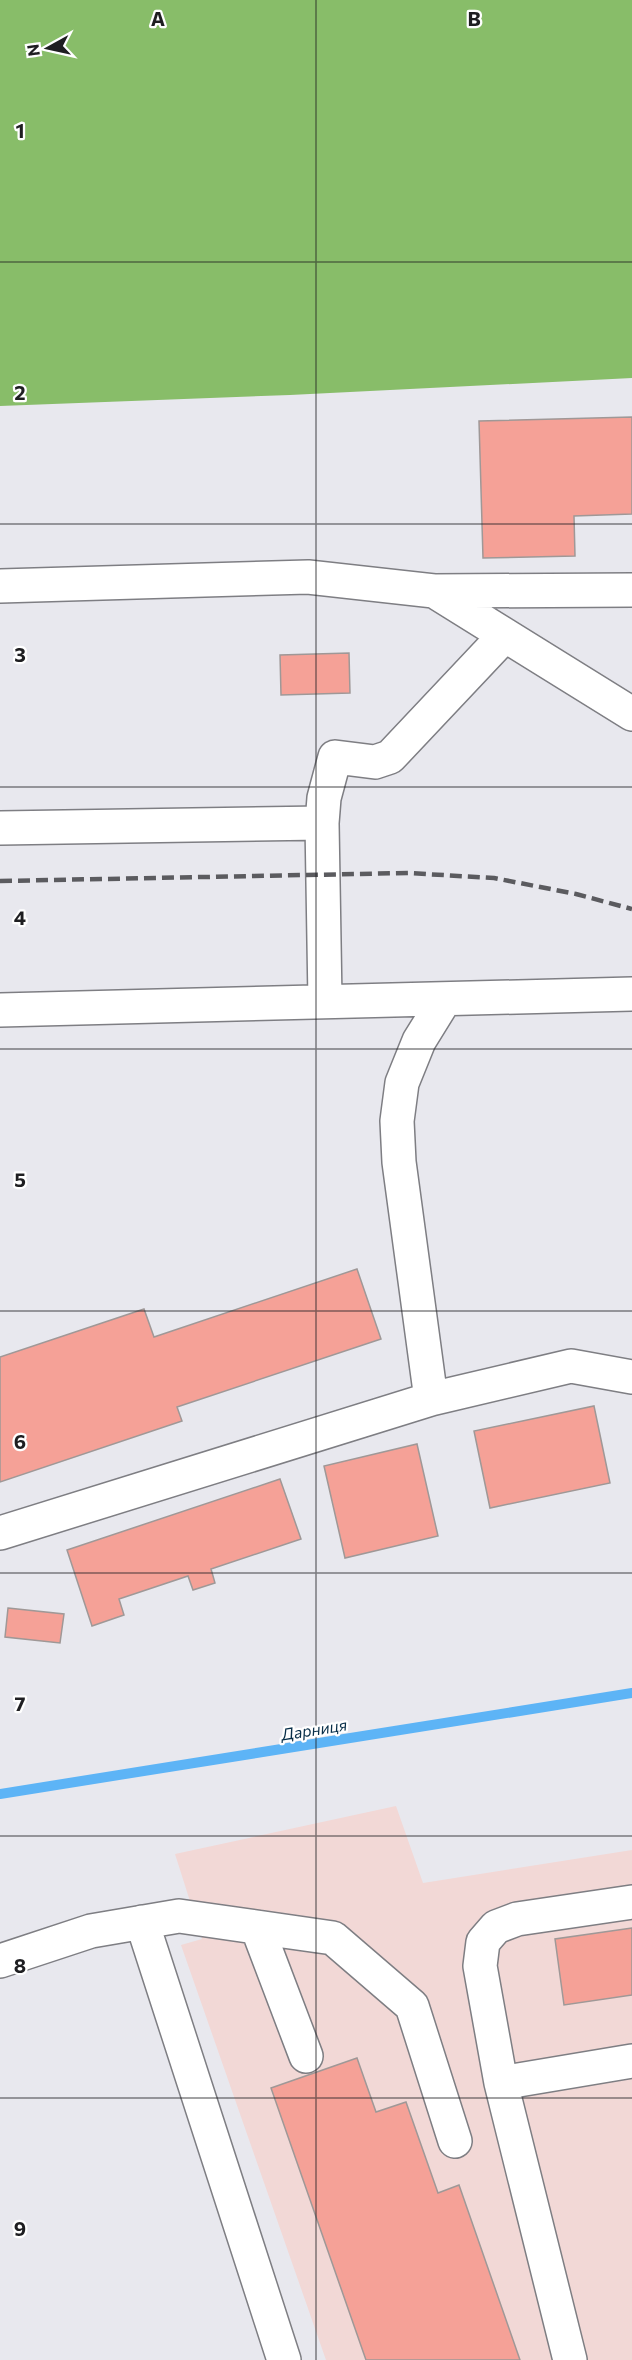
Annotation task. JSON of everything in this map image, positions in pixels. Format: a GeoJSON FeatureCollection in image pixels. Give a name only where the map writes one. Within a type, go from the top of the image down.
{"type":"FeatureCollection","features":[{"type":"Feature","properties":{"kind":"lane"},"geometry":{"type":"LineString","coordinates":[[0,586],[308,577],[434,591],[632,590]]}},
{"type":"Feature","properties":{"kind":"lane"},"geometry":{"type":"LineString","coordinates":[[434,591],[632,714]]}},
{"type":"Feature","properties":{"kind":"lane"},"geometry":{"type":"LineString","coordinates":[[325,1001],[321,823],[324,798],[334,757],[375,762],[390,757],[505,635]]}},
{"type":"Feature","properties":{"kind":"lane"},"geometry":{"type":"LineString","coordinates":[[0,828],[321,823]]}},
{"type":"Feature","properties":{"kind":"lane"},"geometry":{"type":"LineString","coordinates":[[0,1010],[632,994]]}},
{"type":"Feature","properties":{"kind":"lane"},"geometry":{"type":"LineString","coordinates":[[431,1399],[399,1162],[397,1121],[402,1083],[419,1041],[445,999]]}},
{"type":"Feature","properties":{"kind":"lane"},"geometry":{"type":"LineString","coordinates":[[0,1533],[431,1399],[571,1366],[632,1377]]}},
{"type":"Feature","properties":{"kind":"lane"},"geometry":{"type":"LineString","coordinates":[[570,2360],[501,2083],[480,1966],[483,1942],[496,1927],[517,1919],[632,1902]]}},
{"type":"Feature","properties":{"kind":"lane"},"geometry":{"type":"LineString","coordinates":[[0,1961],[91,1931],[179,1916],[333,1938],[412,2006],[455,2141]]}},
{"type":"Feature","properties":{"kind":"lane"},"geometry":{"type":"LineString","coordinates":[[142,1922],[284,2360]]}},
{"type":"Feature","properties":{"kind":"lane"},"geometry":{"type":"LineString","coordinates":[[256,1927],[306,2056]]}},
{"type":"Feature","properties":{"kind":"lane"},"geometry":{"type":"LineString","coordinates":[[501,2083],[632,2061]]}},
{"type":"Feature","properties":{"kind":"shaded area"},"geometry":{"type":"Polygon","coordinates":[[[396,1806],[423,1883],[632,1850],[632,2360],[326,2360],[181,1945],[202,1939],[175,1854],[396,1806]]]}},
{"type":"Feature","properties":{"kind":"green space"},"geometry":{"type":"Polygon","coordinates":[[[0,0],[632,0],[632,378],[290,395],[0,406],[0,0]]]}},
{"type":"Feature","properties":{"kind":"building"},"geometry":{"type":"Polygon","coordinates":[[[632,417],[632,514],[574,516],[575,556],[483,558],[479,421],[632,417]]]}},
{"type":"Feature","properties":{"kind":"building"},"geometry":{"type":"Polygon","coordinates":[[[349,653],[350,693],[281,695],[280,655],[349,653]]]}},
{"type":"Feature","properties":{"kind":"building"},"geometry":{"type":"Polygon","coordinates":[[[357,1269],[381,1339],[177,1407],[182,1421],[0,1482],[0,1357],[144,1309],[154,1337],[357,1269]]]}},
{"type":"Feature","properties":{"kind":"building"},"geometry":{"type":"Polygon","coordinates":[[[594,1406],[610,1483],[490,1508],[474,1431],[594,1406]]]}},
{"type":"Feature","properties":{"kind":"building"},"geometry":{"type":"Polygon","coordinates":[[[417,1444],[438,1536],[345,1558],[324,1466],[417,1444]]]}},
{"type":"Feature","properties":{"kind":"building"},"geometry":{"type":"Polygon","coordinates":[[[280,1479],[301,1539],[211,1569],[215,1583],[193,1590],[188,1576],[119,1599],[124,1615],[92,1626],[67,1550],[280,1479]]]}},
{"type":"Feature","properties":{"kind":"building"},"geometry":{"type":"Polygon","coordinates":[[[8,1608],[64,1614],[60,1643],[5,1637],[8,1608]]]}},
{"type":"Feature","properties":{"kind":"building"},"geometry":{"type":"Polygon","coordinates":[[[632,1928],[632,1995],[564,2005],[555,1939],[632,1928]]]}},
{"type":"Feature","properties":{"kind":"building"},"geometry":{"type":"Polygon","coordinates":[[[357,2058],[376,2112],[406,2102],[438,2193],[459,2185],[520,2360],[366,2360],[271,2088],[357,2058]]]}},
{"type":"Feature","properties":{"kind":"waterway","name":"Дарниця"},"geometry":{"type":"LineString","coordinates":[[0,1794],[632,1693]]}},
{"type":"Feature","properties":{"kind":"railway"},"geometry":{"type":"LineString","coordinates":[[0,881],[408,873],[494,878],[576,894],[632,909]]}}]}
